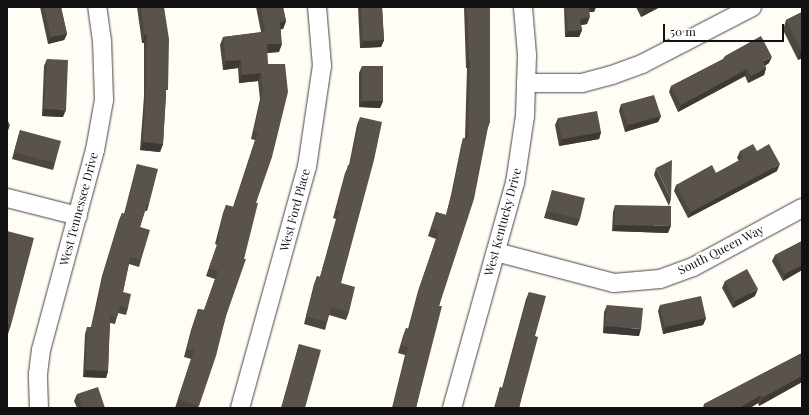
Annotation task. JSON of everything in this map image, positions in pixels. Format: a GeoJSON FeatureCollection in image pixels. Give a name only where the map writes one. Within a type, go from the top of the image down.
{"type":"FeatureCollection","features":[{"type":"Feature","properties":{"kind":"street","name":"West Tennessee Drive"},"geometry":{"type":"LineString","coordinates":[[39,408],[38,374],[41,350],[95,150],[104,100],[102,41],[97,7]]}},
{"type":"Feature","properties":{"kind":"street","name":"West Ford Place"},"geometry":{"type":"LineString","coordinates":[[240,408],[307,167],[322,66],[317,7]]}},
{"type":"Feature","properties":{"kind":"street","name":"West Kentucky Drive"},"geometry":{"type":"LineString","coordinates":[[452,408],[515,183],[525,116],[527,56],[523,7]]}},
{"type":"Feature","properties":{"kind":"street"},"geometry":{"type":"LineString","coordinates":[[526,84],[582,83],[612,75],[642,64],[752,7]]}},
{"type":"Feature","properties":{"kind":"street"},"geometry":{"type":"LineString","coordinates":[[7,198],[78,216]]}},
{"type":"Feature","properties":{"kind":"street","name":"South Queen Way"},"geometry":{"type":"LineString","coordinates":[[496,252],[614,283],[660,279],[693,267],[802,208]]}},
{"type":"Feature","properties":{"kind":"building"},"geometry":{"type":"Polygon","coordinates":[[[44,7],[61,7],[67,34],[51,37],[44,7]]]}},
{"type":"Feature","properties":{"kind":"building"},"geometry":{"type":"Polygon","coordinates":[[[141,7],[164,7],[169,39],[168,90],[166,90],[163,144],[143,142],[147,35],[145,35],[141,7]]]}},
{"type":"Feature","properties":{"kind":"building"},"geometry":{"type":"Polygon","coordinates":[[[261,7],[283,7],[286,21],[280,22],[282,44],[267,44],[268,64],[285,64],[288,92],[272,157],[256,203],[258,203],[244,259],[246,259],[226,316],[216,356],[199,406],[178,399],[194,350],[187,349],[198,309],[204,310],[218,271],[209,268],[220,236],[218,236],[226,205],[234,207],[258,132],[254,131],[263,91],[261,73],[242,75],[241,60],[226,61],[223,37],[265,32],[261,7]]]}},
{"type":"Feature","properties":{"kind":"building"},"geometry":{"type":"Polygon","coordinates":[[[361,7],[382,7],[384,40],[363,41],[361,7]]]}},
{"type":"Feature","properties":{"kind":"building"},"geometry":{"type":"Polygon","coordinates":[[[467,7],[490,7],[490,122],[474,199],[439,306],[442,306],[416,408],[393,408],[408,347],[401,345],[406,328],[409,329],[421,283],[439,230],[431,228],[436,212],[446,215],[454,186],[463,138],[468,139],[470,60],[467,7]]]}},
{"type":"Feature","properties":{"kind":"building"},"geometry":{"type":"Polygon","coordinates":[[[566,7],[589,7],[590,17],[580,19],[582,30],[568,31],[566,7]]]}},
{"type":"Feature","properties":{"kind":"building"},"geometry":{"type":"Polygon","coordinates":[[[802,12],[802,50],[801,50],[786,20],[802,12]]]}},
{"type":"Feature","properties":{"kind":"building"},"geometry":{"type":"Polygon","coordinates":[[[761,36],[772,57],[763,61],[766,68],[751,76],[747,69],[681,105],[671,86],[726,58],[725,56],[761,36]]]}},
{"type":"Feature","properties":{"kind":"building"},"geometry":{"type":"Polygon","coordinates":[[[47,59],[68,60],[66,110],[44,109],[47,59]]]}},
{"type":"Feature","properties":{"kind":"building"},"geometry":{"type":"Polygon","coordinates":[[[362,66],[383,66],[383,101],[362,101],[362,66]]]}},
{"type":"Feature","properties":{"kind":"building"},"geometry":{"type":"Polygon","coordinates":[[[654,95],[661,116],[628,125],[621,104],[654,95]]]}},
{"type":"Feature","properties":{"kind":"building"},"geometry":{"type":"Polygon","coordinates":[[[597,111],[601,132],[562,139],[558,118],[597,111]]]}},
{"type":"Feature","properties":{"kind":"building"},"geometry":{"type":"Polygon","coordinates":[[[360,117],[382,122],[374,160],[341,283],[355,287],[349,312],[331,307],[327,322],[306,316],[317,276],[320,277],[339,211],[336,210],[348,165],[350,165],[360,117]]]}},
{"type":"Feature","properties":{"kind":"building"},"geometry":{"type":"Polygon","coordinates":[[[7,120],[10,125],[7,127],[7,120]]]}},
{"type":"Feature","properties":{"kind":"building"},"geometry":{"type":"Polygon","coordinates":[[[20,130],[61,141],[55,163],[14,152],[20,130]]]}},
{"type":"Feature","properties":{"kind":"building"},"geometry":{"type":"Polygon","coordinates":[[[753,144],[757,151],[769,144],[780,164],[691,212],[676,185],[712,165],[716,173],[743,158],[740,151],[753,144]]]}},
{"type":"Feature","properties":{"kind":"building"},"geometry":{"type":"Polygon","coordinates":[[[672,160],[671,199],[656,168],[672,160]]]}},
{"type":"Feature","properties":{"kind":"building"},"geometry":{"type":"Polygon","coordinates":[[[137,164],[158,169],[149,204],[147,204],[140,227],[150,230],[141,260],[130,257],[123,292],[131,294],[128,308],[120,306],[117,317],[110,315],[108,371],[86,370],[87,327],[92,327],[105,269],[122,213],[125,214],[137,164]]]}},
{"type":"Feature","properties":{"kind":"building"},"geometry":{"type":"Polygon","coordinates":[[[552,190],[585,198],[580,219],[547,211],[552,190]]]}},
{"type":"Feature","properties":{"kind":"building"},"geometry":{"type":"Polygon","coordinates":[[[615,205],[671,206],[671,226],[615,225],[615,205]]]}},
{"type":"Feature","properties":{"kind":"building"},"geometry":{"type":"Polygon","coordinates":[[[7,231],[34,238],[11,325],[7,324],[7,231]]]}},
{"type":"Feature","properties":{"kind":"building"},"geometry":{"type":"Polygon","coordinates":[[[802,241],[802,265],[785,274],[775,255],[802,241]]]}},
{"type":"Feature","properties":{"kind":"building"},"geometry":{"type":"Polygon","coordinates":[[[747,269],[758,289],[735,301],[725,281],[747,269]]]}},
{"type":"Feature","properties":{"kind":"building"},"geometry":{"type":"Polygon","coordinates":[[[529,292],[546,296],[535,336],[538,337],[519,408],[495,408],[500,387],[503,388],[529,292]]]}},
{"type":"Feature","properties":{"kind":"building"},"geometry":{"type":"Polygon","coordinates":[[[701,296],[706,318],[665,327],[660,305],[701,296]]]}},
{"type":"Feature","properties":{"kind":"building"},"geometry":{"type":"Polygon","coordinates":[[[607,305],[643,308],[641,329],[605,326],[607,305]]]}},
{"type":"Feature","properties":{"kind":"building"},"geometry":{"type":"Polygon","coordinates":[[[299,344],[321,350],[305,408],[282,408],[299,344]]]}},
{"type":"Feature","properties":{"kind":"building"},"geometry":{"type":"Polygon","coordinates":[[[802,353],[802,376],[762,398],[761,395],[739,408],[706,408],[704,404],[802,353]]]}},
{"type":"Feature","properties":{"kind":"building"},"geometry":{"type":"Polygon","coordinates":[[[98,387],[105,408],[82,408],[77,394],[98,387]]]}}]}
